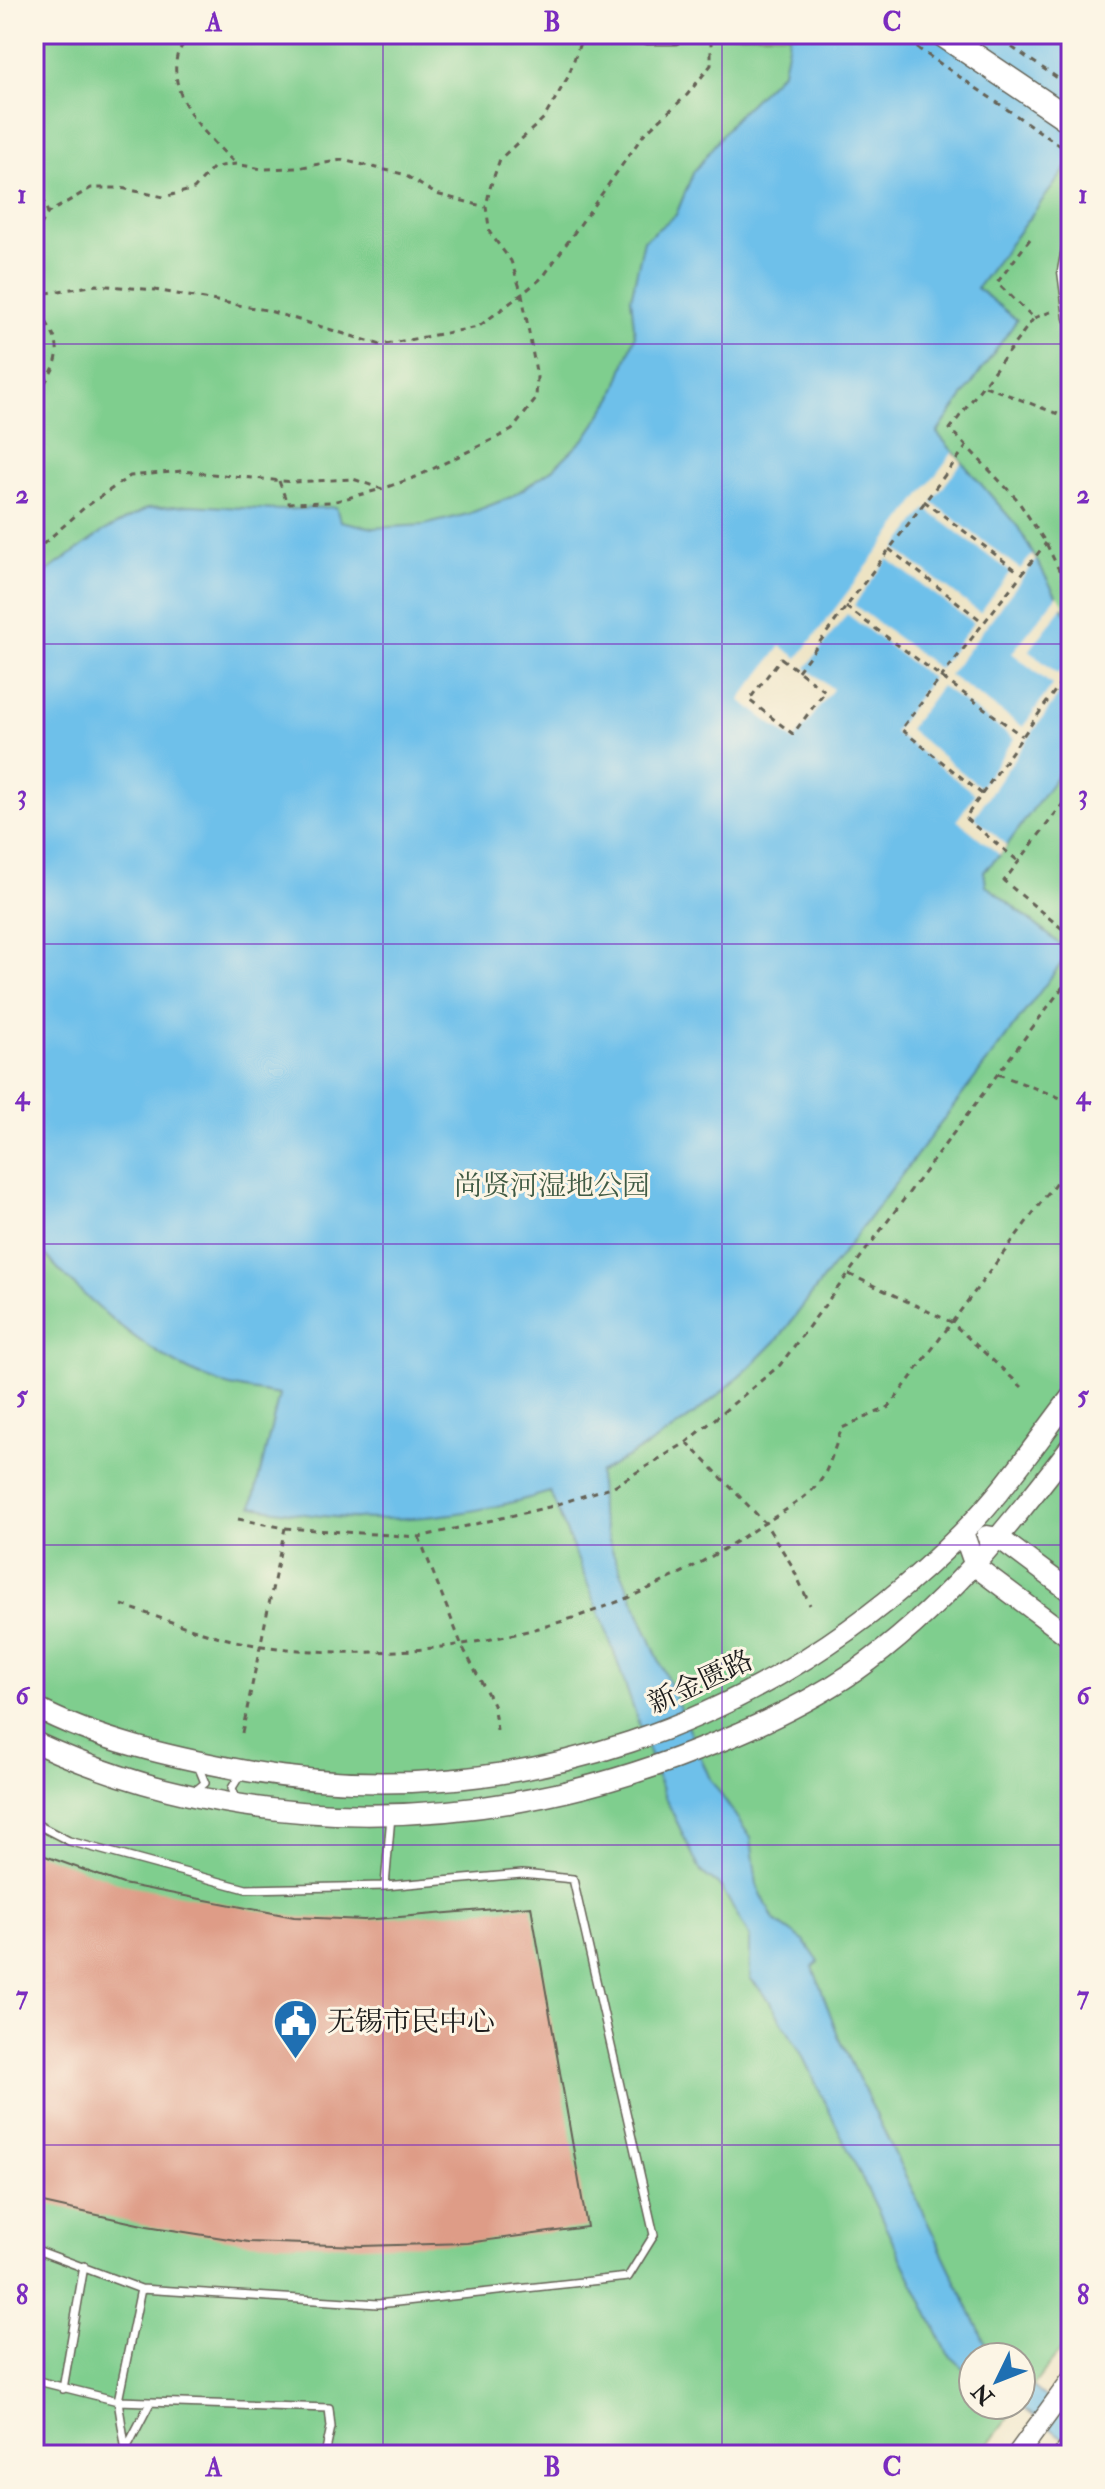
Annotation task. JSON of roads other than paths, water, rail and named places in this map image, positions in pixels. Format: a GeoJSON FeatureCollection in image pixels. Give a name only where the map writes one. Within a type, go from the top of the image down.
{"type":"FeatureCollection","features":[{"type":"Feature","properties":{"kind":"main road"},"geometry":{"type":"LineString","coordinates":[[942,34],[1071,121]]}},
{"type":"Feature","properties":{"kind":"street"},"geometry":{"type":"LineString","coordinates":[[649,34],[674,34]]}},
{"type":"Feature","properties":{"kind":"street"},"geometry":{"type":"LineString","coordinates":[[1069,312],[1065,271],[1071,238]]}},
{"type":"Feature","properties":{"kind":"street","name":"新金匮路"},"geometry":{"type":"LineString","coordinates":[[34,1707],[100,1733],[194,1761],[342,1784],[457,1781],[537,1766],[638,1740],[729,1703],[821,1651],[893,1596],[963,1532],[1005,1484],[1071,1397]]}},
{"type":"Feature","properties":{"kind":"street"},"geometry":{"type":"LineString","coordinates":[[34,1742],[94,1767],[188,1794],[243,1805],[391,1816],[464,1812],[537,1800],[651,1769],[772,1721],[854,1671],[901,1636],[975,1566],[1071,1446]]}},
{"type":"Feature","properties":{"kind":"street"},"geometry":{"type":"LineString","coordinates":[[1071,1592],[999,1538],[963,1532],[975,1566],[1071,1638]]}},
{"type":"Feature","properties":{"kind":"street"},"geometry":{"type":"LineString","coordinates":[[1022,2449],[1068,2385]]}},
{"type":"Feature","properties":{"kind":"street"},"geometry":{"type":"LineString","coordinates":[[1064,2455],[1071,2446]]}},
{"type":"Feature","properties":{"kind":"lane"},"geometry":{"type":"LineString","coordinates":[[188,1794],[205,1783],[194,1761]]}},
{"type":"Feature","properties":{"kind":"lane"},"geometry":{"type":"LineString","coordinates":[[243,1805],[235,1798],[232,1788],[244,1770]]}},
{"type":"Feature","properties":{"kind":"lane"},"geometry":{"type":"LineString","coordinates":[[385,1886],[391,1816]]}},
{"type":"Feature","properties":{"kind":"lane"},"geometry":{"type":"LineString","coordinates":[[34,1823],[69,1841],[246,1889],[385,1886],[522,1874],[573,1879],[654,2235],[628,2277],[378,2304],[141,2289],[34,2249]]}},
{"type":"Feature","properties":{"kind":"lane"},"geometry":{"type":"LineString","coordinates":[[63,2389],[84,2266]]}},
{"type":"Feature","properties":{"kind":"lane"},"geometry":{"type":"LineString","coordinates":[[125,2453],[118,2401],[141,2289]]}},
{"type":"Feature","properties":{"kind":"lane"},"geometry":{"type":"LineString","coordinates":[[34,2380],[118,2401],[329,2408],[331,2427],[325,2455]]}},
{"type":"Feature","properties":{"kind":"lane"},"geometry":{"type":"LineString","coordinates":[[125,2453],[150,2403]]}},
{"type":"Feature","properties":{"kind":"lane"},"geometry":{"type":"LineString","coordinates":[[125,2453],[136,2455]]}},
{"type":"Feature","properties":{"kind":"water"},"geometry":{"type":"Polygon","coordinates":[[[790,34],[1071,34],[1071,162],[977,288],[1017,320],[937,433],[1018,527],[1071,622],[1071,756],[1000,855],[984,871],[986,885],[1070,952],[778,1339],[736,1380],[694,1414],[599,1473],[600,1512],[613,1553],[710,1779],[751,1838],[757,1885],[774,1920],[805,1942],[819,1962],[813,1967],[838,2035],[985,2341],[957,2341],[957,2362],[948,2354],[801,2053],[767,1997],[750,1978],[750,1937],[721,1887],[701,1872],[663,1793],[604,1624],[550,1492],[474,1510],[402,1518],[329,1517],[252,1506],[279,1395],[230,1386],[202,1376],[148,1347],[75,1286],[34,1242],[34,611],[46,572],[104,531],[148,508],[191,505],[277,510],[336,507],[340,521],[373,528],[424,525],[468,514],[511,497],[553,469],[586,437],[613,397],[635,336],[631,298],[644,240],[676,215],[693,173],[734,119],[783,71],[790,34]]]}},
{"type":"Feature","properties":{"kind":"water"},"geometry":{"type":"Polygon","coordinates":[[[1037,2390],[1071,2418],[1071,2444],[1037,2418],[1037,2390]]]}},
{"type":"Feature","properties":{"kind":"place","name":"无锡市民中心"},"geometry":{"type":"Point","coordinates":[296,2060]}},
{"type":"Feature","properties":{"kind":"park label","name":"尚贤河湿地公园"},"geometry":{"type":"Point","coordinates":[552,1185]}}]}
